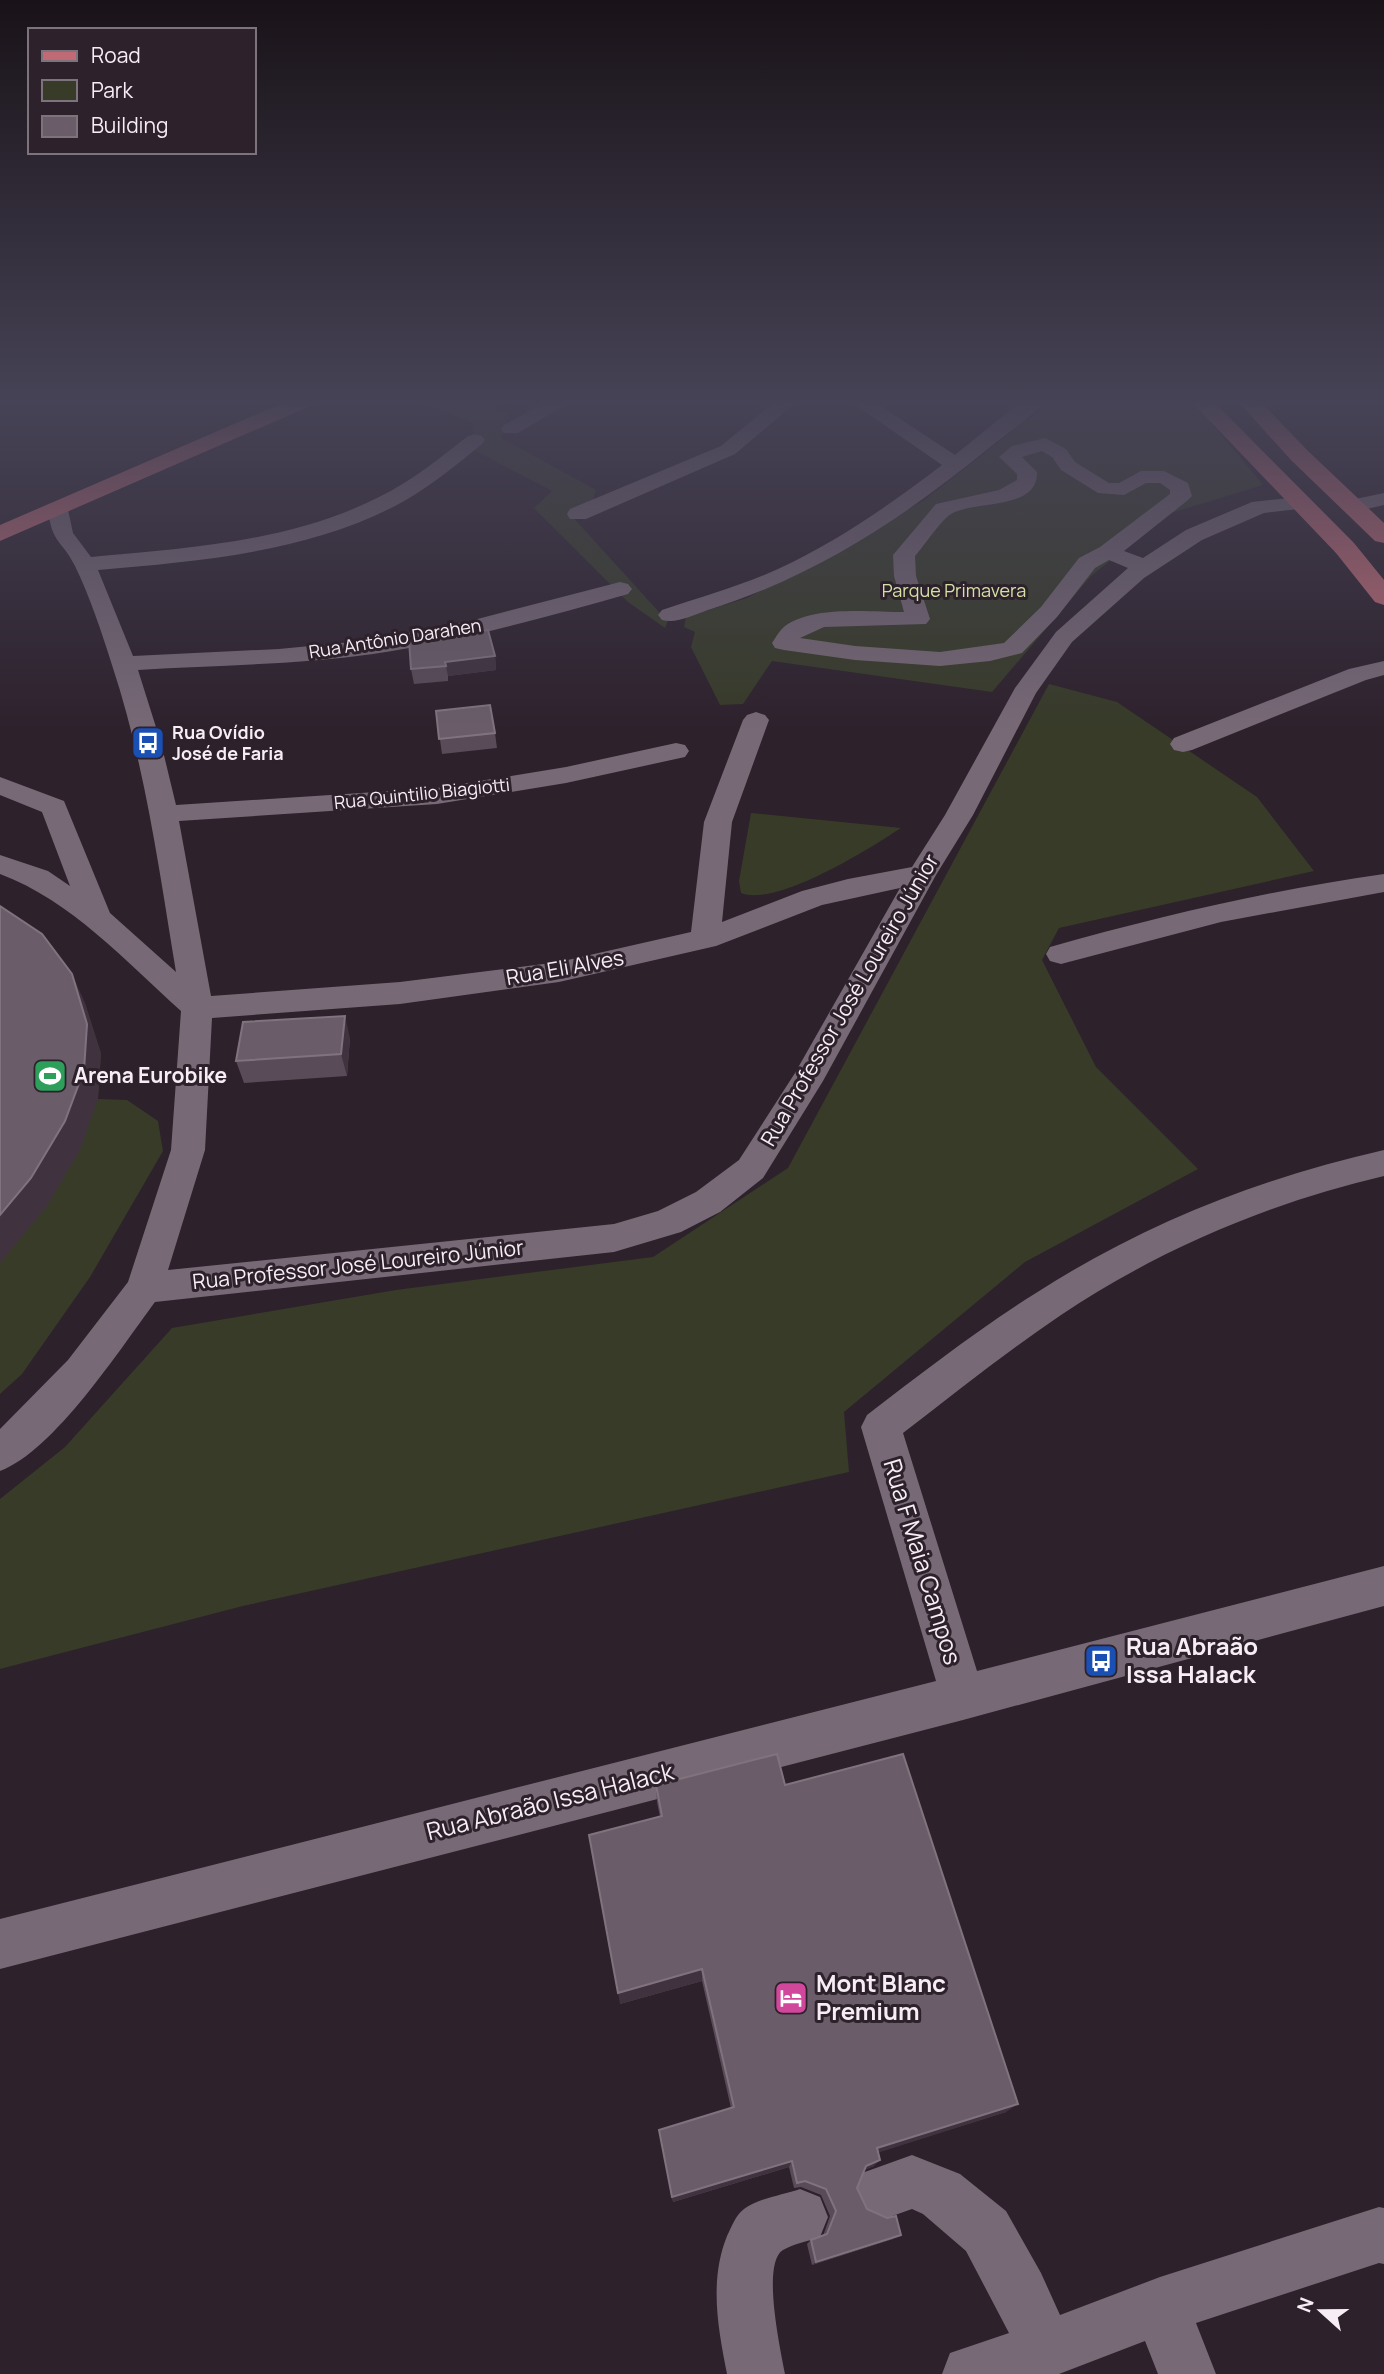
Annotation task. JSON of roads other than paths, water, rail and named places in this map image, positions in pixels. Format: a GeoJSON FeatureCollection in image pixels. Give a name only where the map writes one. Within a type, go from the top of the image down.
{"type":"FeatureCollection","features":[{"type":"Feature","properties":{"kind":"main road"},"geometry":{"type":"LineString","coordinates":[[1,510],[11,530],[59,510]]}},
{"type":"Feature","properties":{"kind":"main road"},"geometry":{"type":"LineString","coordinates":[[1306,510],[1346,548],[1384,597]]}},
{"type":"Feature","properties":{"kind":"main road"},"geometry":{"type":"LineString","coordinates":[[1358,510],[1384,536]]}},
{"type":"Feature","properties":{"kind":"street"},"geometry":{"type":"LineString","coordinates":[[0,1453],[22,1436],[82,1372],[144,1288],[188,1150],[197,1008],[164,814],[148,743],[124,664],[78,556],[62,533],[66,510]]}},
{"type":"Feature","properties":{"kind":"street"},"geometry":{"type":"LineString","coordinates":[[11,530],[39,531],[78,556],[244,547],[313,531],[370,510]]}},
{"type":"Feature","properties":{"kind":"street"},"geometry":{"type":"LineString","coordinates":[[578,514],[588,510]]}},
{"type":"Feature","properties":{"kind":"street"},"geometry":{"type":"LineString","coordinates":[[670,615],[749,589],[820,555],[893,510]]}},
{"type":"Feature","properties":{"kind":"street"},"geometry":{"type":"LineString","coordinates":[[943,510],[904,555],[905,576],[918,619],[901,621],[842,617],[804,626],[787,636],[784,643],[855,653],[940,659],[990,654],[1013,648],[1049,612],[1087,563],[1108,552],[1163,510]]}},
{"type":"Feature","properties":{"kind":"street","name":"Rua Professor José Loureiro Júnior"},"geometry":{"type":"LineString","coordinates":[[144,1288],[614,1238],[668,1222],[708,1202],[751,1170],[807,1082],[922,875],[959,815],[1024,693],[1064,637],[1145,567],[1194,535],[1256,510]]}},
{"type":"Feature","properties":{"kind":"street"},"geometry":{"type":"LineString","coordinates":[[1108,552],[1145,567]]}},
{"type":"Feature","properties":{"kind":"street","name":"Rua Antônio Darahen"},"geometry":{"type":"LineString","coordinates":[[124,664],[302,655],[373,647],[520,617],[620,589]]}},
{"type":"Feature","properties":{"kind":"street"},"geometry":{"type":"LineString","coordinates":[[1183,744],[1357,674],[1384,668]]}},
{"type":"Feature","properties":{"kind":"street"},"geometry":{"type":"LineString","coordinates":[[705,939],[718,822],[756,720]]}},
{"type":"Feature","properties":{"kind":"street","name":"Rua Quintilio Biagiotti"},"geometry":{"type":"LineString","coordinates":[[164,814],[438,796],[566,775],[676,751]]}},
{"type":"Feature","properties":{"kind":"street"},"geometry":{"type":"LineString","coordinates":[[0,785],[54,807],[97,918]]}},
{"type":"Feature","properties":{"kind":"street"},"geometry":{"type":"LineString","coordinates":[[0,864],[38,878],[97,918],[197,1008]]}},
{"type":"Feature","properties":{"kind":"street","name":"Rua Eli Alves"},"geometry":{"type":"LineString","coordinates":[[197,1008],[400,993],[559,972],[705,939],[812,898],[848,888],[922,875]]}},
{"type":"Feature","properties":{"kind":"street"},"geometry":{"type":"LineString","coordinates":[[1061,954],[1194,917],[1332,890],[1384,883]]}},
{"type":"Feature","properties":{"kind":"street","name":"Rua F Maia Campos"},"geometry":{"type":"LineString","coordinates":[[963,1698],[881,1427],[1009,1330],[1110,1266],[1244,1203],[1349,1170],[1384,1163]]}},
{"type":"Feature","properties":{"kind":"street","name":"Rua Abraão Issa Halack"},"geometry":{"type":"LineString","coordinates":[[0,1944],[963,1698],[1384,1586]]}},
{"type":"Feature","properties":{"kind":"street"},"geometry":{"type":"LineString","coordinates":[[881,2192],[912,2182],[941,2193],[986,2231],[1021,2293],[1045,2350]]}},
{"type":"Feature","properties":{"kind":"street"},"geometry":{"type":"LineString","coordinates":[[756,2374],[744,2277],[749,2248],[764,2230],[800,2217]]}},
{"type":"Feature","properties":{"kind":"street"},"geometry":{"type":"LineString","coordinates":[[971,2374],[1045,2350],[1160,2306],[1305,2258],[1379,2235],[1384,2236]]}},
{"type":"Feature","properties":{"kind":"street"},"geometry":{"type":"LineString","coordinates":[[1160,2306],[1187,2374]]}},
{"type":"Feature","properties":{"kind":"place","name":"Rua Ovídio José de Faria"},"geometry":{"type":"Point","coordinates":[148,743]}},
{"type":"Feature","properties":{"kind":"place","name":"Arena Eurobike"},"geometry":{"type":"Point","coordinates":[50,1076]}},
{"type":"Feature","properties":{"kind":"place","name":"Rua Abraão Issa Halack"},"geometry":{"type":"Point","coordinates":[1101,1661]}},
{"type":"Feature","properties":{"kind":"place","name":"Mont Blanc Premium"},"geometry":{"type":"Point","coordinates":[791,1998]}},
{"type":"Feature","properties":{"kind":"park label","name":"Parque Primavera"},"geometry":{"type":"Point","coordinates":[954,591]}}]}
